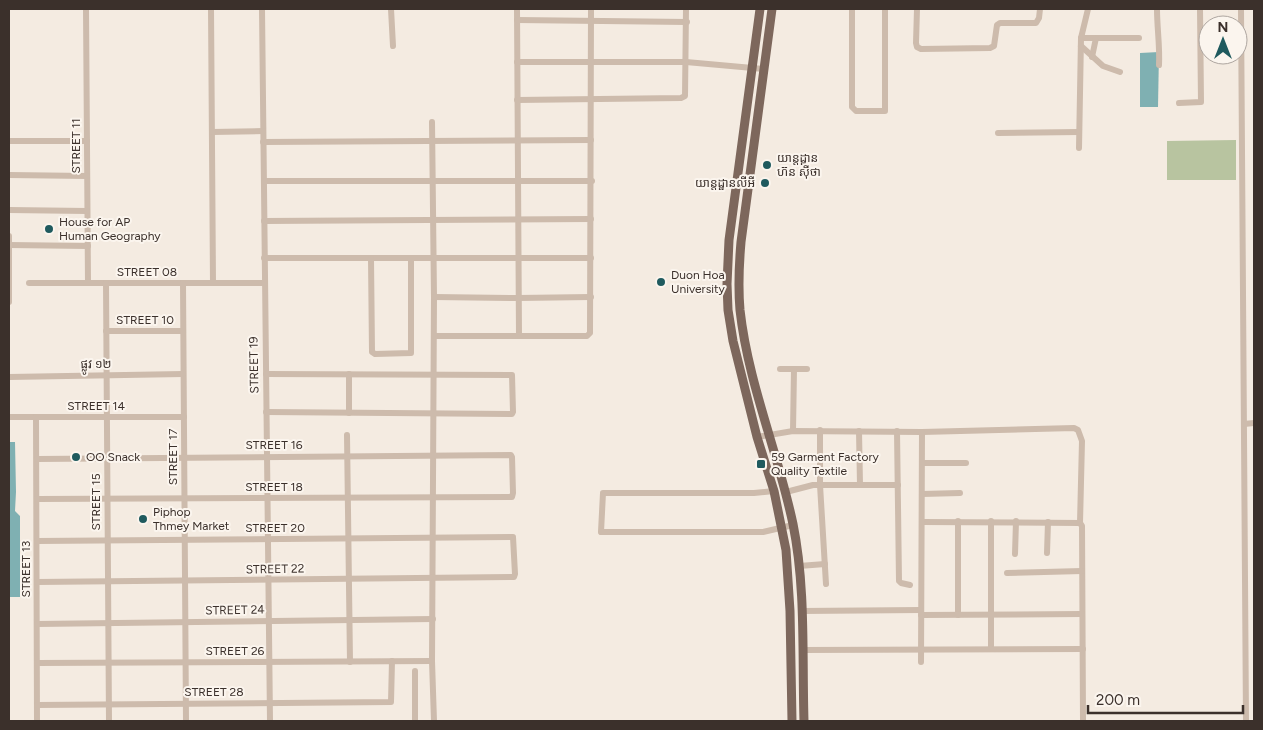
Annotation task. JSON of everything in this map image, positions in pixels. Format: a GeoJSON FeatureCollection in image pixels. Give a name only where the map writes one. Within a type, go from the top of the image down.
{"type":"FeatureCollection","features":[{"type":"Feature","properties":{"kind":"main road"},"geometry":{"type":"LineString","coordinates":[[760,9],[728,256],[728,310],[733,341],[757,437],[774,491],[782,528],[788,569],[792,721]]}},
{"type":"Feature","properties":{"kind":"main road"},"geometry":{"type":"LineString","coordinates":[[772,9],[746,197],[740,256],[740,310],[744,339],[768,434],[786,492],[793,525],[799,566],[802,611],[804,721]]}},
{"type":"Feature","properties":{"kind":"main road"},"geometry":{"type":"LineString","coordinates":[[728,256],[740,256]]}},
{"type":"Feature","properties":{"kind":"main road"},"geometry":{"type":"LineString","coordinates":[[728,310],[740,310]]}},
{"type":"Feature","properties":{"kind":"street","name":"STREET 11"},"geometry":{"type":"LineString","coordinates":[[86,9],[88,283]]}},
{"type":"Feature","properties":{"kind":"street"},"geometry":{"type":"LineString","coordinates":[[211,9],[213,283]]}},
{"type":"Feature","properties":{"kind":"street","name":"STREET 19"},"geometry":{"type":"LineString","coordinates":[[262,9],[270,721]]}},
{"type":"Feature","properties":{"kind":"street"},"geometry":{"type":"LineString","coordinates":[[391,9],[393,46]]}},
{"type":"Feature","properties":{"kind":"street"},"geometry":{"type":"LineString","coordinates":[[516,9],[519,336]]}},
{"type":"Feature","properties":{"kind":"street"},"geometry":{"type":"LineString","coordinates":[[434,336],[589,335],[592,181],[591,9]]}},
{"type":"Feature","properties":{"kind":"street"},"geometry":{"type":"LineString","coordinates":[[517,100],[681,98],[685,96],[686,9]]}},
{"type":"Feature","properties":{"kind":"street"},"geometry":{"type":"LineString","coordinates":[[852,9],[852,107],[856,112],[880,112],[884,111],[885,108],[885,9]]}},
{"type":"Feature","properties":{"kind":"street"},"geometry":{"type":"LineString","coordinates":[[917,9],[916,43],[917,47],[921,49],[990,48],[994,46],[997,25],[1000,23],[1036,23],[1039,18],[1040,9]]}},
{"type":"Feature","properties":{"kind":"street"},"geometry":{"type":"LineString","coordinates":[[1079,148],[1081,38],[1088,9]]}},
{"type":"Feature","properties":{"kind":"street"},"geometry":{"type":"LineString","coordinates":[[1156,9],[1160,43],[1159,65]]}},
{"type":"Feature","properties":{"kind":"street"},"geometry":{"type":"LineString","coordinates":[[1179,103],[1201,102],[1200,9]]}},
{"type":"Feature","properties":{"kind":"street"},"geometry":{"type":"LineString","coordinates":[[1242,9],[1246,721]]}},
{"type":"Feature","properties":{"kind":"street"},"geometry":{"type":"LineString","coordinates":[[517,20],[687,22]]}},
{"type":"Feature","properties":{"kind":"street"},"geometry":{"type":"LineString","coordinates":[[1081,38],[1139,38]]}},
{"type":"Feature","properties":{"kind":"street"},"geometry":{"type":"LineString","coordinates":[[1092,57],[1096,38]]}},
{"type":"Feature","properties":{"kind":"street"},"geometry":{"type":"LineString","coordinates":[[1081,46],[1103,66],[1120,72]]}},
{"type":"Feature","properties":{"kind":"street"},"geometry":{"type":"LineString","coordinates":[[517,62],[686,62],[764,69]]}},
{"type":"Feature","properties":{"kind":"street"},"geometry":{"type":"LineString","coordinates":[[432,122],[434,296],[432,661],[434,721]]}},
{"type":"Feature","properties":{"kind":"street"},"geometry":{"type":"LineString","coordinates":[[212,132],[263,131]]}},
{"type":"Feature","properties":{"kind":"street"},"geometry":{"type":"LineString","coordinates":[[998,133],[1079,132]]}},
{"type":"Feature","properties":{"kind":"street"},"geometry":{"type":"LineString","coordinates":[[263,142],[591,140]]}},
{"type":"Feature","properties":{"kind":"street"},"geometry":{"type":"LineString","coordinates":[[9,141],[87,141]]}},
{"type":"Feature","properties":{"kind":"street"},"geometry":{"type":"LineString","coordinates":[[9,175],[87,176]]}},
{"type":"Feature","properties":{"kind":"street"},"geometry":{"type":"LineString","coordinates":[[264,181],[592,181]]}},
{"type":"Feature","properties":{"kind":"street"},"geometry":{"type":"LineString","coordinates":[[9,210],[87,211]]}},
{"type":"Feature","properties":{"kind":"street"},"geometry":{"type":"LineString","coordinates":[[264,221],[591,219]]}},
{"type":"Feature","properties":{"kind":"street"},"geometry":{"type":"LineString","coordinates":[[9,236],[9,302]]}},
{"type":"Feature","properties":{"kind":"street"},"geometry":{"type":"LineString","coordinates":[[9,245],[88,246]]}},
{"type":"Feature","properties":{"kind":"street"},"geometry":{"type":"LineString","coordinates":[[264,258],[591,258]]}},
{"type":"Feature","properties":{"kind":"street"},"geometry":{"type":"LineString","coordinates":[[371,258],[372,352],[375,354],[411,353],[411,259]]}},
{"type":"Feature","properties":{"kind":"street","name":"STREET 08"},"geometry":{"type":"LineString","coordinates":[[29,283],[265,283]]}},
{"type":"Feature","properties":{"kind":"street","name":"STREET 15"},"geometry":{"type":"LineString","coordinates":[[106,283],[109,721]]}},
{"type":"Feature","properties":{"kind":"street","name":"STREET 17"},"geometry":{"type":"LineString","coordinates":[[183,283],[186,721]]}},
{"type":"Feature","properties":{"kind":"street"},"geometry":{"type":"LineString","coordinates":[[434,296],[591,297]]}},
{"type":"Feature","properties":{"kind":"street","name":"STREET 10"},"geometry":{"type":"LineString","coordinates":[[106,331],[183,331]]}},
{"type":"Feature","properties":{"kind":"street"},"geometry":{"type":"LineString","coordinates":[[780,369],[807,369]]}},
{"type":"Feature","properties":{"kind":"street"},"geometry":{"type":"LineString","coordinates":[[794,369],[794,431]]}},
{"type":"Feature","properties":{"kind":"street","name":"ផ្លូវ ១២"},"geometry":{"type":"LineString","coordinates":[[9,377],[184,374]]}},
{"type":"Feature","properties":{"kind":"street"},"geometry":{"type":"LineString","coordinates":[[266,374],[513,375],[514,412],[512,414],[266,412]]}},
{"type":"Feature","properties":{"kind":"street"},"geometry":{"type":"LineString","coordinates":[[349,374],[349,413]]}},
{"type":"Feature","properties":{"kind":"street","name":"STREET 14"},"geometry":{"type":"LineString","coordinates":[[9,417],[184,418]]}},
{"type":"Feature","properties":{"kind":"street","name":"STREET 13"},"geometry":{"type":"LineString","coordinates":[[36,417],[38,721]]}},
{"type":"Feature","properties":{"kind":"street"},"geometry":{"type":"LineString","coordinates":[[1244,424],[1254,424]]}},
{"type":"Feature","properties":{"kind":"street"},"geometry":{"type":"LineString","coordinates":[[757,437],[794,431],[820,430],[922,432],[1074,428],[1078,430],[1082,441],[1080,523],[1082,526],[1084,721]]}},
{"type":"Feature","properties":{"kind":"street"},"geometry":{"type":"LineString","coordinates":[[820,430],[820,485],[826,584]]}},
{"type":"Feature","properties":{"kind":"street"},"geometry":{"type":"LineString","coordinates":[[859,431],[860,485]]}},
{"type":"Feature","properties":{"kind":"street"},"geometry":{"type":"LineString","coordinates":[[898,431],[899,581],[910,584]]}},
{"type":"Feature","properties":{"kind":"street"},"geometry":{"type":"LineString","coordinates":[[921,662],[922,432]]}},
{"type":"Feature","properties":{"kind":"street"},"geometry":{"type":"LineString","coordinates":[[347,435],[350,662]]}},
{"type":"Feature","properties":{"kind":"street","name":"STREET 16"},"geometry":{"type":"LineString","coordinates":[[36,459],[511,454],[512,497]]}},
{"type":"Feature","properties":{"kind":"street"},"geometry":{"type":"LineString","coordinates":[[922,463],[966,463]]}},
{"type":"Feature","properties":{"kind":"street"},"geometry":{"type":"LineString","coordinates":[[786,492],[812,485],[898,486]]}},
{"type":"Feature","properties":{"kind":"street"},"geometry":{"type":"LineString","coordinates":[[774,491],[754,493],[603,493],[601,532],[762,532],[793,525]]}},
{"type":"Feature","properties":{"kind":"street"},"geometry":{"type":"LineString","coordinates":[[922,494],[960,493]]}},
{"type":"Feature","properties":{"kind":"street","name":"STREET 18"},"geometry":{"type":"LineString","coordinates":[[37,499],[512,497]]}},
{"type":"Feature","properties":{"kind":"street"},"geometry":{"type":"LineString","coordinates":[[958,521],[958,615]]}},
{"type":"Feature","properties":{"kind":"street"},"geometry":{"type":"LineString","coordinates":[[991,521],[991,649]]}},
{"type":"Feature","properties":{"kind":"street"},"geometry":{"type":"LineString","coordinates":[[922,522],[1016,521],[1080,523]]}},
{"type":"Feature","properties":{"kind":"street"},"geometry":{"type":"LineString","coordinates":[[1015,554],[1016,521]]}},
{"type":"Feature","properties":{"kind":"street"},"geometry":{"type":"LineString","coordinates":[[1047,553],[1048,522]]}},
{"type":"Feature","properties":{"kind":"street","name":"STREET 20"},"geometry":{"type":"LineString","coordinates":[[37,541],[513,537],[514,577]]}},
{"type":"Feature","properties":{"kind":"street"},"geometry":{"type":"LineString","coordinates":[[799,566],[825,564]]}},
{"type":"Feature","properties":{"kind":"street"},"geometry":{"type":"LineString","coordinates":[[1007,573],[1082,571]]}},
{"type":"Feature","properties":{"kind":"street","name":"STREET 22"},"geometry":{"type":"LineString","coordinates":[[37,582],[184,582],[514,577]]}},
{"type":"Feature","properties":{"kind":"street"},"geometry":{"type":"LineString","coordinates":[[802,611],[958,615],[1082,614]]}},
{"type":"Feature","properties":{"kind":"street","name":"STREET 24"},"geometry":{"type":"LineString","coordinates":[[37,624],[433,619]]}},
{"type":"Feature","properties":{"kind":"street"},"geometry":{"type":"LineString","coordinates":[[802,650],[1082,649]]}},
{"type":"Feature","properties":{"kind":"street","name":"STREET 28"},"geometry":{"type":"LineString","coordinates":[[37,705],[392,702],[392,661]]}},
{"type":"Feature","properties":{"kind":"street","name":"STREET 26"},"geometry":{"type":"LineString","coordinates":[[37,663],[432,661]]}},
{"type":"Feature","properties":{"kind":"street"},"geometry":{"type":"LineString","coordinates":[[415,721],[416,671]]}},
{"type":"Feature","properties":{"kind":"green space"},"geometry":{"type":"Polygon","coordinates":[[[1236,140],[1236,180],[1167,180],[1167,141],[1236,140]]]}},
{"type":"Feature","properties":{"kind":"water"},"geometry":{"type":"Polygon","coordinates":[[[1159,52],[1158,107],[1140,107],[1140,53],[1159,52]]]}},
{"type":"Feature","properties":{"kind":"water"},"geometry":{"type":"Polygon","coordinates":[[[9,442],[15,442],[15,511],[20,516],[20,597],[9,597],[9,442]]]}},
{"type":"Feature","properties":{"kind":"place","name":"យាន្ដដ្ឋាន ហ៊ន ស៊ីថា"},"geometry":{"type":"Point","coordinates":[767,165]}},
{"type":"Feature","properties":{"kind":"place","name":"យាន្ដដ្ឋានលីអី"},"geometry":{"type":"Point","coordinates":[765,183]}},
{"type":"Feature","properties":{"kind":"place","name":"House for AP Human Geography"},"geometry":{"type":"Point","coordinates":[49,229]}},
{"type":"Feature","properties":{"kind":"place","name":"Duon Hoa University"},"geometry":{"type":"Point","coordinates":[661,282]}},
{"type":"Feature","properties":{"kind":"place","name":"OO Snack"},"geometry":{"type":"Point","coordinates":[76,457]}},
{"type":"Feature","properties":{"kind":"place","name":"59 Garment Factory Quality Textile"},"geometry":{"type":"Point","coordinates":[761,464]}},
{"type":"Feature","properties":{"kind":"place","name":"Piphop Thmey Market"},"geometry":{"type":"Point","coordinates":[143,519]}}]}
